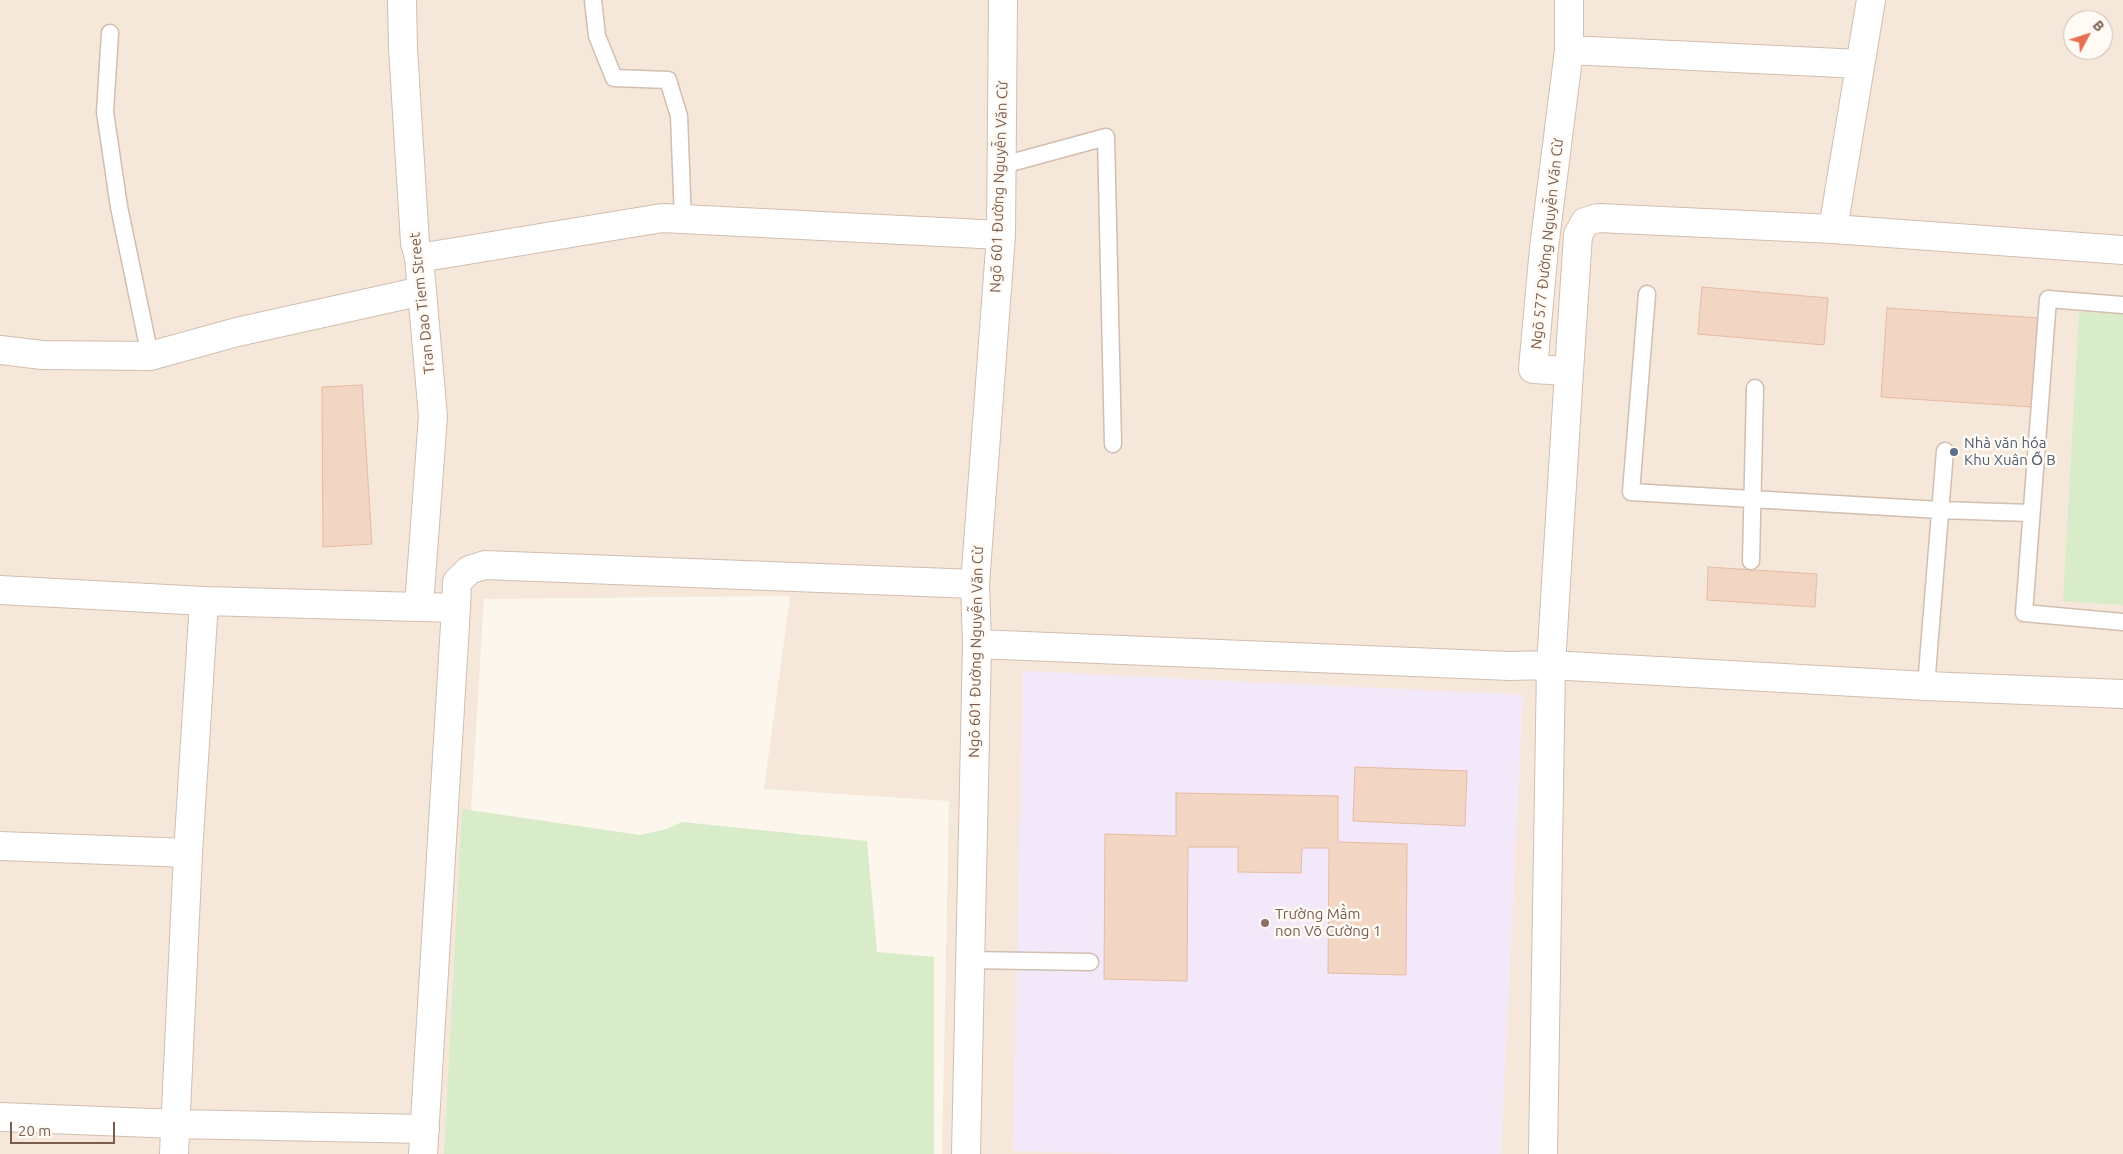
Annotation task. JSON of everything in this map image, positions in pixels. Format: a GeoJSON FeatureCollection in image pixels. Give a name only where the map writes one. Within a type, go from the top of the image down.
{"type":"FeatureCollection","features":[{"type":"Feature","properties":{"kind":"street","name":"Tran Dao Tiem Street"},"geometry":{"type":"LineString","coordinates":[[402,0],[403,48],[415,242],[419,258],[433,416],[419,606]]}},
{"type":"Feature","properties":{"kind":"street","name":"Ngõ 601 Đường Nguyễn Văn Cừ"},"geometry":{"type":"LineString","coordinates":[[966,1154],[977,644],[975,584],[1001,235],[1003,0]]}},
{"type":"Feature","properties":{"kind":"street","name":"Ngõ 577 Đường Nguyễn Văn Cừ"},"geometry":{"type":"LineString","coordinates":[[1569,371],[1533,369],[1544,248],[1569,50],[1570,0]]}},
{"type":"Feature","properties":{"kind":"street"},"geometry":{"type":"LineString","coordinates":[[1834,229],[1871,0]]}},
{"type":"Feature","properties":{"kind":"street"},"geometry":{"type":"LineString","coordinates":[[1569,50],[1860,64]]}},
{"type":"Feature","properties":{"kind":"street"},"geometry":{"type":"LineString","coordinates":[[419,258],[662,218],[1001,235]]}},
{"type":"Feature","properties":{"kind":"street"},"geometry":{"type":"LineString","coordinates":[[1543,1154],[1551,665],[1578,235],[1585,222],[1598,218],[1834,229],[2123,250]]}},
{"type":"Feature","properties":{"kind":"street"},"geometry":{"type":"LineString","coordinates":[[0,350],[42,355],[150,356],[237,332],[422,291]]}},
{"type":"Feature","properties":{"kind":"street"},"geometry":{"type":"LineString","coordinates":[[0,1117],[176,1124],[424,1142],[457,582],[469,570],[485,565],[975,584]]}},
{"type":"Feature","properties":{"kind":"street"},"geometry":{"type":"LineString","coordinates":[[0,590],[204,601],[456,608]]}},
{"type":"Feature","properties":{"kind":"street"},"geometry":{"type":"LineString","coordinates":[[174,1154],[188,853],[204,601]]}},
{"type":"Feature","properties":{"kind":"street"},"geometry":{"type":"LineString","coordinates":[[977,644],[1510,666],[1551,665],[1926,686],[2123,694]]}},
{"type":"Feature","properties":{"kind":"street"},"geometry":{"type":"LineString","coordinates":[[0,846],[188,853]]}},
{"type":"Feature","properties":{"kind":"lane"},"geometry":{"type":"LineString","coordinates":[[593,0],[597,36],[614,78],[668,80],[679,116],[683,220]]}},
{"type":"Feature","properties":{"kind":"lane"},"geometry":{"type":"LineString","coordinates":[[110,33],[105,112],[119,207],[150,356]]}},
{"type":"Feature","properties":{"kind":"lane"},"geometry":{"type":"LineString","coordinates":[[1003,165],[1106,137],[1113,444]]}},
{"type":"Feature","properties":{"kind":"lane"},"geometry":{"type":"LineString","coordinates":[[1647,294],[1631,492],[1940,510],[2030,513]]}},
{"type":"Feature","properties":{"kind":"lane"},"geometry":{"type":"LineString","coordinates":[[2123,305],[2048,299],[2030,513],[2024,613],[2123,622]]}},
{"type":"Feature","properties":{"kind":"lane"},"geometry":{"type":"LineString","coordinates":[[1751,562],[1755,388]]}},
{"type":"Feature","properties":{"kind":"lane"},"geometry":{"type":"LineString","coordinates":[[1926,686],[1945,451]]}},
{"type":"Feature","properties":{"kind":"lane"},"geometry":{"type":"LineString","coordinates":[[970,960],[1090,962]]}},
{"type":"Feature","properties":{"kind":"shaded area"},"geometry":{"type":"Polygon","coordinates":[[[0,0],[2123,0],[2123,1154],[942,1154],[949,801],[764,789],[790,596],[484,599],[450,1154],[0,1154],[0,0]]]}},
{"type":"Feature","properties":{"kind":"shaded area","name":"Trường Mầm non Võ Cường 1"},"geometry":{"type":"Polygon","coordinates":[[[1023,671],[1523,695],[1501,1154],[1133,1154],[1013,1151],[1023,671]]]}},
{"type":"Feature","properties":{"kind":"green space"},"geometry":{"type":"Polygon","coordinates":[[[2079,312],[2123,314],[2123,605],[2063,601],[2079,312]]]}},
{"type":"Feature","properties":{"kind":"green space"},"geometry":{"type":"Polygon","coordinates":[[[462,809],[640,835],[667,829],[682,822],[867,841],[877,952],[934,957],[934,1154],[444,1154],[462,809]]]}},
{"type":"Feature","properties":{"kind":"building"},"geometry":{"type":"Polygon","coordinates":[[[1702,287],[1828,298],[1824,345],[1698,334],[1702,287]]]}},
{"type":"Feature","properties":{"kind":"building"},"geometry":{"type":"Polygon","coordinates":[[[1887,308],[2039,318],[2033,407],[1881,397],[1887,308]]]}},
{"type":"Feature","properties":{"kind":"building"},"geometry":{"type":"Polygon","coordinates":[[[362,385],[372,544],[323,547],[322,387],[362,385]]]}},
{"type":"Feature","properties":{"kind":"building"},"geometry":{"type":"Polygon","coordinates":[[[1708,567],[1817,574],[1815,607],[1707,600],[1708,567]]]}},
{"type":"Feature","properties":{"kind":"building"},"geometry":{"type":"Polygon","coordinates":[[[1355,767],[1467,771],[1465,826],[1353,821],[1355,767]]]}},
{"type":"Feature","properties":{"kind":"building"},"geometry":{"type":"Polygon","coordinates":[[[1176,793],[1338,796],[1338,842],[1407,844],[1406,975],[1328,973],[1329,848],[1302,848],[1301,873],[1238,872],[1238,847],[1188,847],[1187,981],[1104,979],[1105,834],[1176,836],[1176,793]]]}},
{"type":"Feature","properties":{"kind":"place","name":"Nhà văn hóa Khu Xuân Ổ B"},"geometry":{"type":"Point","coordinates":[1954,452]}},
{"type":"Feature","properties":{"kind":"place","name":"Trường Mầm non Võ Cường 1"},"geometry":{"type":"Point","coordinates":[1265,923]}}]}
